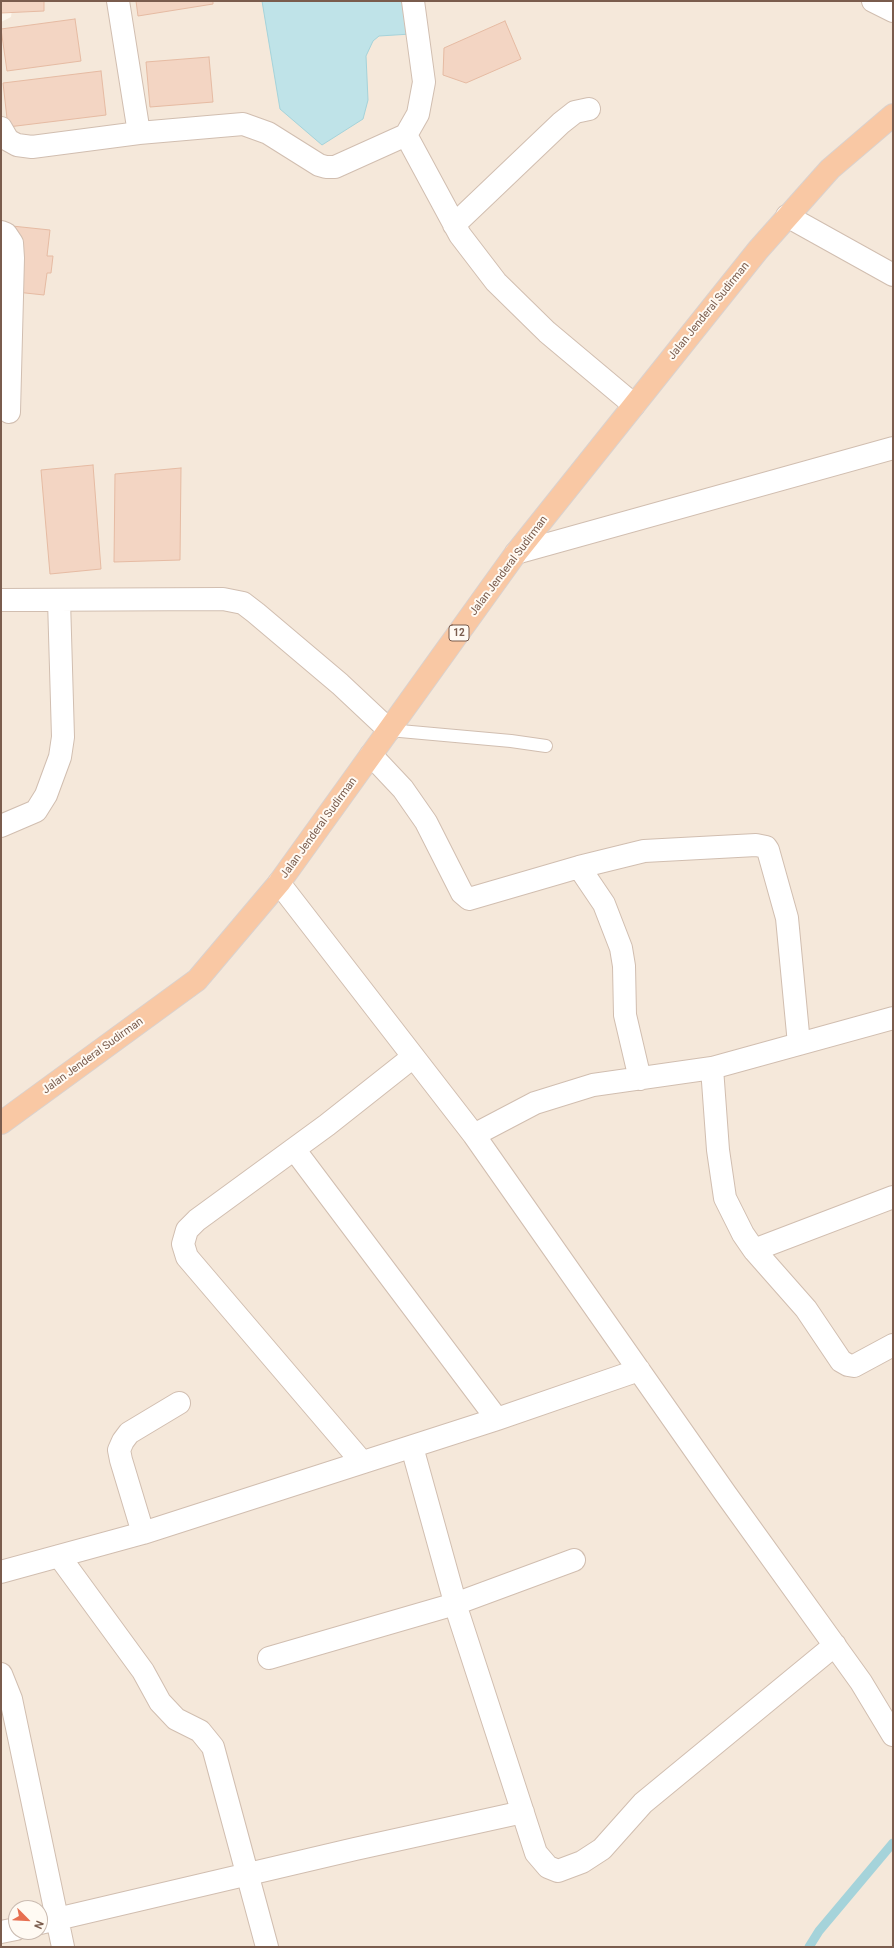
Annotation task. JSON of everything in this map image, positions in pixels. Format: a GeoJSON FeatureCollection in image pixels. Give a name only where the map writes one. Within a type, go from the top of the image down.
{"type":"FeatureCollection","features":[{"type":"Feature","properties":{"kind":"highway","name":"Jalan Jenderal Sudirman"},"geometry":{"type":"LineString","coordinates":[[1,1123],[197,980],[279,883],[516,553],[634,404],[787,216],[830,169],[893,115]]}},
{"type":"Feature","properties":{"kind":"street"},"geometry":{"type":"LineString","coordinates":[[118,1],[139,133]]}},
{"type":"Feature","properties":{"kind":"street"},"geometry":{"type":"LineString","coordinates":[[1,128],[8,140],[17,145],[32,147],[139,133],[243,124],[268,133],[319,165],[335,167],[406,134],[418,114],[424,82],[413,1]]}},
{"type":"Feature","properties":{"kind":"street"},"geometry":{"type":"LineString","coordinates":[[873,1],[893,11]]}},
{"type":"Feature","properties":{"kind":"street"},"geometry":{"type":"LineString","coordinates":[[454,225],[561,123],[575,112],[589,109]]}},
{"type":"Feature","properties":{"kind":"street"},"geometry":{"type":"LineString","coordinates":[[406,134],[460,235],[496,282],[547,332],[634,404]]}},
{"type":"Feature","properties":{"kind":"street"},"geometry":{"type":"LineString","coordinates":[[787,216],[893,275]]}},
{"type":"Feature","properties":{"kind":"street"},"geometry":{"type":"LineString","coordinates":[[1,232],[6,234],[12,243],[13,258],[9,412]]}},
{"type":"Feature","properties":{"kind":"street"},"geometry":{"type":"LineString","coordinates":[[516,553],[893,448]]}},
{"type":"Feature","properties":{"kind":"street"},"geometry":{"type":"LineString","coordinates":[[1,600],[223,599],[243,603],[340,684],[389,730]]}},
{"type":"Feature","properties":{"kind":"street"},"geometry":{"type":"LineString","coordinates":[[1,826],[36,811],[46,795],[60,757],[63,738],[59,600]]}},
{"type":"Feature","properties":{"kind":"street"},"geometry":{"type":"LineString","coordinates":[[371,755],[402,789],[426,822],[462,893],[466,897],[472,899],[579,867],[644,851],[756,845],[766,847],[787,918],[799,1044]]}},
{"type":"Feature","properties":{"kind":"street"},"geometry":{"type":"LineString","coordinates":[[579,867],[604,904],[620,948],[624,966],[625,1015],[640,1079]]}},
{"type":"Feature","properties":{"kind":"street"},"geometry":{"type":"LineString","coordinates":[[279,883],[474,1135],[861,1682],[893,1735]]}},
{"type":"Feature","properties":{"kind":"street"},"geometry":{"type":"LineString","coordinates":[[474,1135],[535,1103],[593,1086],[712,1068],[893,1018]]}},
{"type":"Feature","properties":{"kind":"street"},"geometry":{"type":"LineString","coordinates":[[362,1462],[187,1257],[183,1244],[186,1230],[197,1220],[294,1149],[413,1057]]}},
{"type":"Feature","properties":{"kind":"street"},"geometry":{"type":"LineString","coordinates":[[712,1068],[718,1150],[725,1198],[743,1234],[754,1250],[806,1309],[841,1360],[848,1365],[854,1366],[893,1345]]}},
{"type":"Feature","properties":{"kind":"street"},"geometry":{"type":"LineString","coordinates":[[294,1149],[497,1419]]}},
{"type":"Feature","properties":{"kind":"street"},"geometry":{"type":"LineString","coordinates":[[754,1250],[893,1197]]}},
{"type":"Feature","properties":{"kind":"street"},"geometry":{"type":"LineString","coordinates":[[1,1572],[143,1533],[497,1419],[639,1370]]}},
{"type":"Feature","properties":{"kind":"street"},"geometry":{"type":"LineString","coordinates":[[143,1533],[120,1460],[119,1450],[129,1433],[178,1403]]}},
{"type":"Feature","properties":{"kind":"street"},"geometry":{"type":"LineString","coordinates":[[412,1446],[455,1604],[536,1853],[548,1867],[558,1871],[582,1862],[602,1849],[643,1803],[834,1645]]}},
{"type":"Feature","properties":{"kind":"street"},"geometry":{"type":"LineString","coordinates":[[59,1556],[143,1671],[160,1702],[176,1719],[200,1731],[213,1747],[267,1947]]}},
{"type":"Feature","properties":{"kind":"street"},"geometry":{"type":"LineString","coordinates":[[269,1658],[455,1604],[574,1560]]}},
{"type":"Feature","properties":{"kind":"street"},"geometry":{"type":"LineString","coordinates":[[1,1674],[11,1699],[44,1900]]}},
{"type":"Feature","properties":{"kind":"street"},"geometry":{"type":"LineString","coordinates":[[63,1947],[48,1922],[355,1848],[523,1812]]}},
{"type":"Feature","properties":{"kind":"lane"},"geometry":{"type":"LineString","coordinates":[[389,730],[511,741],[546,746]]}},
{"type":"Feature","properties":{"kind":"shaded area"},"geometry":{"type":"Polygon","coordinates":[[[13,1],[893,1],[893,1947],[1,1947],[1,22],[11,17],[13,1]]]}},
{"type":"Feature","properties":{"kind":"water"},"geometry":{"type":"Polygon","coordinates":[[[262,1],[407,1],[411,34],[379,36],[373,41],[366,56],[368,100],[363,119],[322,145],[280,109],[262,1]]]}},
{"type":"Feature","properties":{"kind":"building"},"geometry":{"type":"Polygon","coordinates":[[[1,1],[44,1],[44,11],[1,13],[1,1]]]}},
{"type":"Feature","properties":{"kind":"building"},"geometry":{"type":"Polygon","coordinates":[[[136,1],[213,1],[213,4],[138,16],[136,1]]]}},
{"type":"Feature","properties":{"kind":"building"},"geometry":{"type":"Polygon","coordinates":[[[75,19],[81,61],[7,71],[1,29],[75,19]]]}},
{"type":"Feature","properties":{"kind":"building"},"geometry":{"type":"Polygon","coordinates":[[[505,21],[521,59],[466,83],[443,75],[444,48],[505,21]]]}},
{"type":"Feature","properties":{"kind":"building"},"geometry":{"type":"Polygon","coordinates":[[[209,57],[213,102],[150,107],[146,62],[209,57]]]}},
{"type":"Feature","properties":{"kind":"building"},"geometry":{"type":"Polygon","coordinates":[[[101,71],[106,115],[8,127],[3,83],[101,71]]]}},
{"type":"Feature","properties":{"kind":"building"},"geometry":{"type":"Polygon","coordinates":[[[12,226],[50,230],[47,256],[53,256],[51,273],[47,273],[44,295],[7,291],[12,226]]]}},
{"type":"Feature","properties":{"kind":"building"},"geometry":{"type":"Polygon","coordinates":[[[93,465],[101,569],[50,574],[41,470],[93,465]]]}},
{"type":"Feature","properties":{"kind":"building"},"geometry":{"type":"Polygon","coordinates":[[[181,468],[180,560],[114,562],[115,474],[181,468]]]}},
{"type":"Feature","properties":{"kind":"waterway"},"geometry":{"type":"LineString","coordinates":[[809,1947],[819,1931],[893,1843]]}}]}
